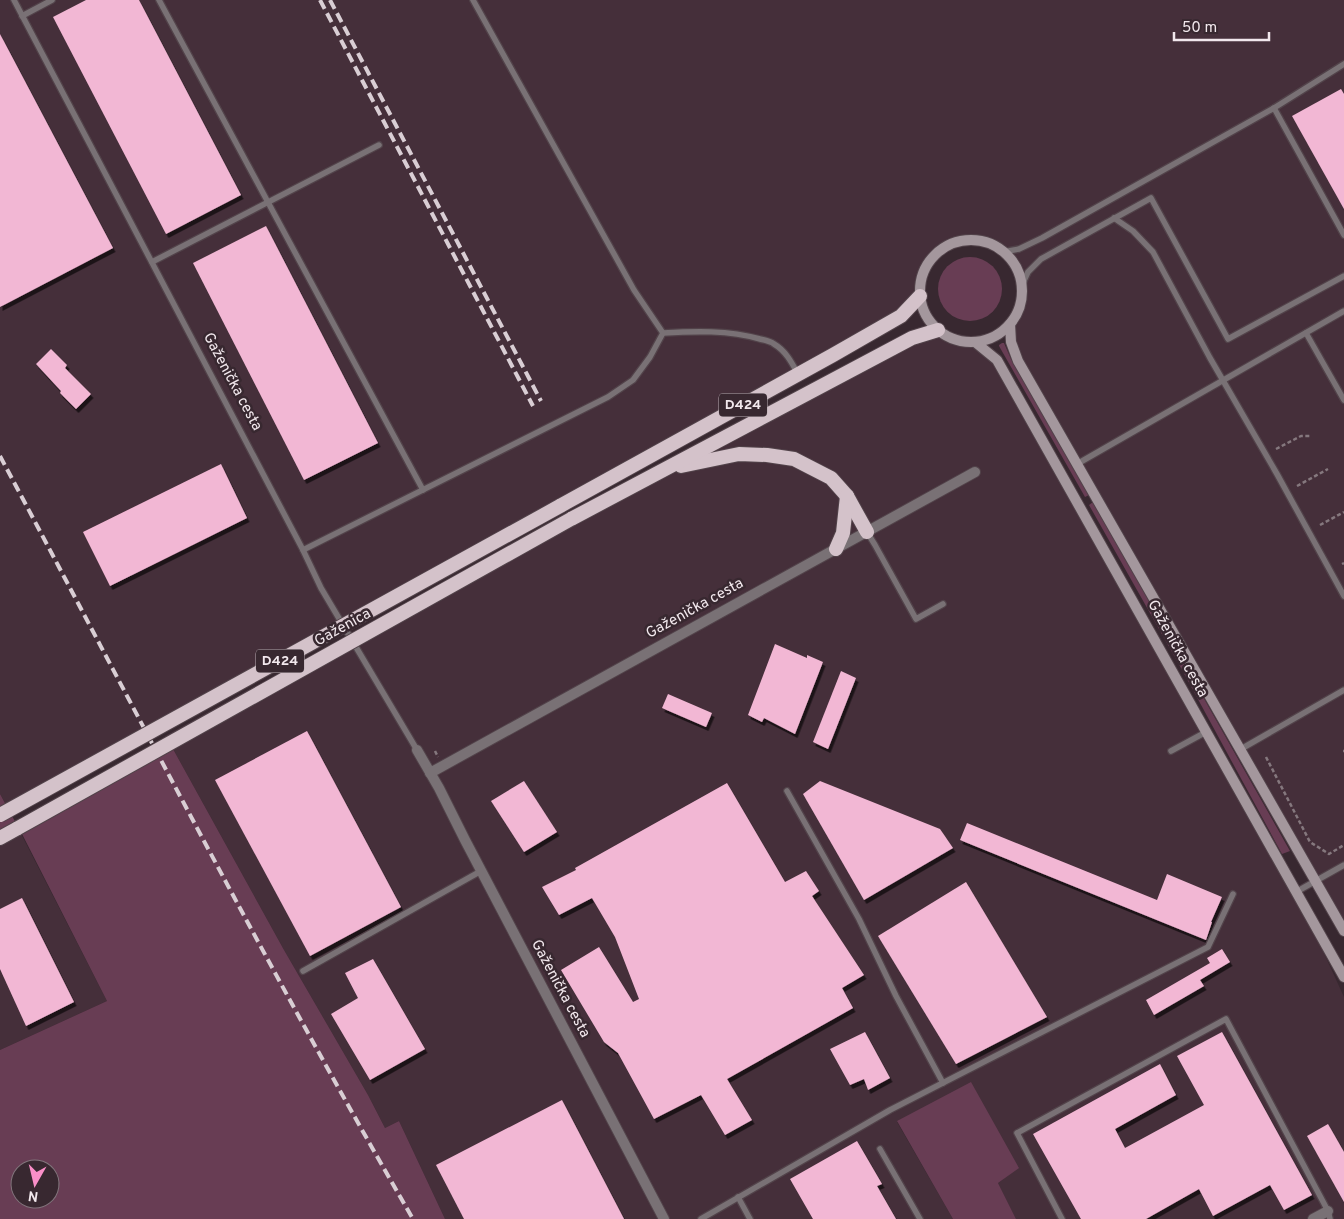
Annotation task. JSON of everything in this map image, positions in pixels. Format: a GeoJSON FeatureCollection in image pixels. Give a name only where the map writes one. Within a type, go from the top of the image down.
{"type":"FeatureCollection","features":[{"type":"Feature","properties":{"kind":"highway","name":"D424"},"geometry":{"type":"LineString","coordinates":[[798,374],[901,316],[920,296]]}},
{"type":"Feature","properties":{"kind":"highway","name":"D424"},"geometry":{"type":"LineString","coordinates":[[664,470],[912,338],[938,330]]}},
{"type":"Feature","properties":{"kind":"highway","name":"Gaženica"},"geometry":{"type":"LineString","coordinates":[[0,815],[798,374]]}},
{"type":"Feature","properties":{"kind":"highway"},"geometry":{"type":"LineString","coordinates":[[664,470],[739,454],[767,455],[794,459],[832,478],[847,496],[867,532]]}},
{"type":"Feature","properties":{"kind":"highway","name":"Gaženica"},"geometry":{"type":"LineString","coordinates":[[0,838],[664,470]]}},
{"type":"Feature","properties":{"kind":"highway"},"geometry":{"type":"LineString","coordinates":[[836,549],[843,532],[847,496]]}},
{"type":"Feature","properties":{"kind":"main road"},"geometry":{"type":"LineString","coordinates":[[966,241],[986,243],[1003,252],[1016,268],[1021,287],[1019,306],[1010,324],[1000,333],[988,339],[975,342],[949,337],[938,330],[929,320],[923,309],[920,296],[922,276],[926,267],[947,246],[966,241]]}},
{"type":"Feature","properties":{"kind":"main road","name":"Gaženička cesta"},"geometry":{"type":"LineString","coordinates":[[1010,324],[1012,342],[1018,361],[1344,931]]}},
{"type":"Feature","properties":{"kind":"main road","name":"Gaženička cesta"},"geometry":{"type":"LineString","coordinates":[[975,342],[997,360],[1344,977]]}},
{"type":"Feature","properties":{"kind":"street","name":"Gaženička cesta"},"geometry":{"type":"LineString","coordinates":[[430,773],[975,472]]}},
{"type":"Feature","properties":{"kind":"street","name":"Gaženička cesta"},"geometry":{"type":"LineString","coordinates":[[417,750],[439,788],[664,1219]]}},
{"type":"Feature","properties":{"kind":"street"},"geometry":{"type":"LineString","coordinates":[[1313,1219],[1329,1215]]}},
{"type":"Feature","properties":{"kind":"lane","name":"Gaženička cesta"},"geometry":{"type":"LineString","coordinates":[[14,0],[303,550],[321,588],[417,750]]}},
{"type":"Feature","properties":{"kind":"lane"},"geometry":{"type":"LineString","coordinates":[[22,16],[52,0]]}},
{"type":"Feature","properties":{"kind":"lane"},"geometry":{"type":"LineString","coordinates":[[159,0],[423,490]]}},
{"type":"Feature","properties":{"kind":"lane"},"geometry":{"type":"LineString","coordinates":[[473,0],[634,290],[663,333]]}},
{"type":"Feature","properties":{"kind":"lane"},"geometry":{"type":"LineString","coordinates":[[1003,252],[1019,248],[1042,238],[1274,108],[1344,64]]}},
{"type":"Feature","properties":{"kind":"lane"},"geometry":{"type":"LineString","coordinates":[[1274,108],[1344,235]]}},
{"type":"Feature","properties":{"kind":"lane"},"geometry":{"type":"LineString","coordinates":[[152,262],[379,145]]}},
{"type":"Feature","properties":{"kind":"lane"},"geometry":{"type":"LineString","coordinates":[[1021,287],[1028,272],[1041,259],[1152,198],[1228,339],[1344,276]]}},
{"type":"Feature","properties":{"kind":"lane"},"geometry":{"type":"LineString","coordinates":[[1114,218],[1133,232],[1153,252],[1344,596]]}},
{"type":"Feature","properties":{"kind":"lane"},"geometry":{"type":"LineString","coordinates":[[1077,464],[1344,312]]}},
{"type":"Feature","properties":{"kind":"lane"},"geometry":{"type":"LineString","coordinates":[[663,333],[689,331],[719,332],[748,336],[774,343],[787,355],[798,374]]}},
{"type":"Feature","properties":{"kind":"lane"},"geometry":{"type":"LineString","coordinates":[[303,550],[608,397],[633,380],[650,357],[663,333]]}},
{"type":"Feature","properties":{"kind":"lane"},"geometry":{"type":"LineString","coordinates":[[1306,333],[1344,400]]}},
{"type":"Feature","properties":{"kind":"lane"},"geometry":{"type":"LineString","coordinates":[[867,532],[916,619],[943,604]]}},
{"type":"Feature","properties":{"kind":"lane"},"geometry":{"type":"LineString","coordinates":[[1241,750],[1344,690]]}},
{"type":"Feature","properties":{"kind":"lane"},"geometry":{"type":"LineString","coordinates":[[1171,751],[1206,732]]}},
{"type":"Feature","properties":{"kind":"lane"},"geometry":{"type":"LineString","coordinates":[[787,791],[854,911],[896,996],[943,1083]]}},
{"type":"Feature","properties":{"kind":"lane"},"geometry":{"type":"LineString","coordinates":[[1296,892],[1344,864]]}},
{"type":"Feature","properties":{"kind":"lane"},"geometry":{"type":"LineString","coordinates":[[303,971],[482,871]]}},
{"type":"Feature","properties":{"kind":"lane"},"geometry":{"type":"LineString","coordinates":[[701,1219],[890,1110],[1208,948],[1233,894]]}},
{"type":"Feature","properties":{"kind":"lane"},"geometry":{"type":"LineString","coordinates":[[1062,1219],[1017,1133],[1226,1019],[1329,1215]]}},
{"type":"Feature","properties":{"kind":"lane"},"geometry":{"type":"LineString","coordinates":[[880,1149],[920,1219]]}},
{"type":"Feature","properties":{"kind":"lane"},"geometry":{"type":"LineString","coordinates":[[738,1197],[750,1219]]}},
{"type":"Feature","properties":{"kind":"path"},"geometry":{"type":"LineString","coordinates":[[1276,449],[1301,436],[1310,436]]}},
{"type":"Feature","properties":{"kind":"path"},"geometry":{"type":"LineString","coordinates":[[1298,486],[1328,469]]}},
{"type":"Feature","properties":{"kind":"path"},"geometry":{"type":"LineString","coordinates":[[1320,524],[1344,512]]}},
{"type":"Feature","properties":{"kind":"path"},"geometry":{"type":"LineString","coordinates":[[1266,757],[1310,842],[1329,854],[1344,845]]}},
{"type":"Feature","properties":{"kind":"shaded area"},"geometry":{"type":"Polygon","coordinates":[[[0,0],[1344,0],[1344,918],[1338,921],[1018,361],[1010,324],[1019,307],[1021,297],[1021,287],[1016,268],[1003,252],[986,243],[976,241],[956,243],[947,246],[939,252],[926,267],[922,276],[920,296],[901,316],[9,810],[0,794],[0,0]]]}},
{"type":"Feature","properties":{"kind":"shaded area"},"geometry":{"type":"Polygon","coordinates":[[[970,257],[988,263],[996,271],[1002,289],[996,307],[988,315],[970,321],[952,315],[944,307],[938,289],[944,271],[952,263],[970,257]]]}},
{"type":"Feature","properties":{"kind":"shaded area"},"geometry":{"type":"Polygon","coordinates":[[[938,330],[975,342],[997,360],[1296,892],[1344,997],[1344,1219],[1016,1219],[998,1183],[1019,1167],[897,1122],[953,1219],[445,1219],[399,1121],[385,1128],[165,736],[349,635],[912,338],[938,330]]]}},
{"type":"Feature","properties":{"kind":"shaded area"},"geometry":{"type":"Polygon","coordinates":[[[1004,343],[1011,359],[1089,495],[1085,497],[999,346],[1004,343]]]}},
{"type":"Feature","properties":{"kind":"shaded area"},"geometry":{"type":"Polygon","coordinates":[[[1093,502],[1290,851],[1282,854],[1181,668],[1089,505],[1093,502]]]}},
{"type":"Feature","properties":{"kind":"shaded area"},"geometry":{"type":"Polygon","coordinates":[[[173,749],[385,1128],[399,1121],[445,1219],[0,1219],[0,1050],[107,1001],[19,828],[0,838],[0,794],[18,827],[173,749]]]}},
{"type":"Feature","properties":{"kind":"shaded area"},"geometry":{"type":"Polygon","coordinates":[[[18,828],[107,1001],[0,1050],[0,838],[18,828]]]}},
{"type":"Feature","properties":{"kind":"shaded area"},"geometry":{"type":"Polygon","coordinates":[[[971,1082],[1019,1168],[998,1183],[1016,1219],[953,1219],[897,1121],[971,1082]]]}},
{"type":"Feature","properties":{"kind":"building"},"geometry":{"type":"Polygon","coordinates":[[[86,0],[139,0],[241,195],[166,234],[53,17],[86,0]]]}},
{"type":"Feature","properties":{"kind":"building"},"geometry":{"type":"Polygon","coordinates":[[[0,34],[113,248],[0,307],[0,34]]]}},
{"type":"Feature","properties":{"kind":"building"},"geometry":{"type":"Polygon","coordinates":[[[1341,89],[1344,94],[1344,209],[1292,116],[1341,89]]]}},
{"type":"Feature","properties":{"kind":"building"},"geometry":{"type":"Polygon","coordinates":[[[266,226],[378,443],[304,480],[193,263],[266,226]]]}},
{"type":"Feature","properties":{"kind":"building"},"geometry":{"type":"Polygon","coordinates":[[[51,349],[67,365],[65,368],[91,394],[76,409],[36,364],[51,349]]]}},
{"type":"Feature","properties":{"kind":"building"},"geometry":{"type":"Polygon","coordinates":[[[221,464],[247,518],[110,586],[83,532],[221,464]]]}},
{"type":"Feature","properties":{"kind":"building"},"geometry":{"type":"Polygon","coordinates":[[[775,644],[807,658],[807,655],[823,662],[795,734],[764,718],[762,722],[748,715],[775,644]]]}},
{"type":"Feature","properties":{"kind":"building"},"geometry":{"type":"Polygon","coordinates":[[[841,671],[856,678],[828,749],[813,742],[841,671]]]}},
{"type":"Feature","properties":{"kind":"building"},"geometry":{"type":"Polygon","coordinates":[[[668,694],[712,713],[706,727],[662,708],[668,694]]]}},
{"type":"Feature","properties":{"kind":"building"},"geometry":{"type":"Polygon","coordinates":[[[307,731],[401,907],[310,956],[215,780],[307,731]]]}},
{"type":"Feature","properties":{"kind":"building"},"geometry":{"type":"Polygon","coordinates":[[[524,781],[557,832],[524,852],[491,801],[524,781]]]}},
{"type":"Feature","properties":{"kind":"building"},"geometry":{"type":"Polygon","coordinates":[[[820,781],[940,829],[953,848],[864,900],[803,794],[820,781]]]}},
{"type":"Feature","properties":{"kind":"building"},"geometry":{"type":"Polygon","coordinates":[[[727,783],[785,882],[806,871],[819,891],[812,896],[864,975],[842,988],[853,1008],[727,1079],[752,1120],[725,1135],[701,1095],[654,1119],[618,1053],[604,1042],[561,970],[599,947],[633,1002],[639,999],[615,937],[592,898],[559,915],[542,887],[576,870],[575,868],[727,783]]]}},
{"type":"Feature","properties":{"kind":"building"},"geometry":{"type":"Polygon","coordinates":[[[967,823],[1157,900],[1167,874],[1222,897],[1211,922],[1206,940],[960,840],[967,823]]]}},
{"type":"Feature","properties":{"kind":"building"},"geometry":{"type":"Polygon","coordinates":[[[966,882],[1047,1017],[956,1064],[878,936],[966,882]]]}},
{"type":"Feature","properties":{"kind":"building"},"geometry":{"type":"Polygon","coordinates":[[[22,898],[74,1002],[26,1026],[0,969],[0,909],[22,898]]]}},
{"type":"Feature","properties":{"kind":"building"},"geometry":{"type":"Polygon","coordinates":[[[1222,949],[1230,962],[1200,980],[1204,986],[1154,1015],[1146,1000],[1210,963],[1207,958],[1222,949]]]}},
{"type":"Feature","properties":{"kind":"building"},"geometry":{"type":"Polygon","coordinates":[[[373,959],[425,1049],[370,1080],[331,1014],[358,998],[345,973],[373,959]]]}},
{"type":"Feature","properties":{"kind":"building"},"geometry":{"type":"Polygon","coordinates":[[[865,1032],[890,1078],[868,1090],[864,1079],[850,1085],[830,1049],[865,1032]]]}},
{"type":"Feature","properties":{"kind":"building"},"geometry":{"type":"Polygon","coordinates":[[[1222,1032],[1312,1195],[1284,1210],[1270,1185],[1213,1216],[1199,1189],[1146,1219],[1081,1219],[1033,1134],[1160,1064],[1176,1095],[1115,1129],[1125,1148],[1204,1105],[1177,1056],[1222,1032]]]}},
{"type":"Feature","properties":{"kind":"building"},"geometry":{"type":"Polygon","coordinates":[[[562,1100],[624,1219],[464,1219],[436,1165],[562,1100]]]}},
{"type":"Feature","properties":{"kind":"building"},"geometry":{"type":"Polygon","coordinates":[[[1328,1124],[1344,1152],[1344,1202],[1307,1136],[1328,1124]]]}},
{"type":"Feature","properties":{"kind":"building"},"geometry":{"type":"Polygon","coordinates":[[[857,1141],[882,1184],[877,1186],[896,1219],[813,1219],[790,1179],[857,1141]]]}},
{"type":"Feature","properties":{"kind":"railway"},"geometry":{"type":"LineString","coordinates":[[320,0],[533,406]]}},
{"type":"Feature","properties":{"kind":"railway"},"geometry":{"type":"LineString","coordinates":[[330,0],[541,401]]}},
{"type":"Feature","properties":{"kind":"railway"},"geometry":{"type":"LineString","coordinates":[[0,456],[254,935],[413,1219]]}}]}
